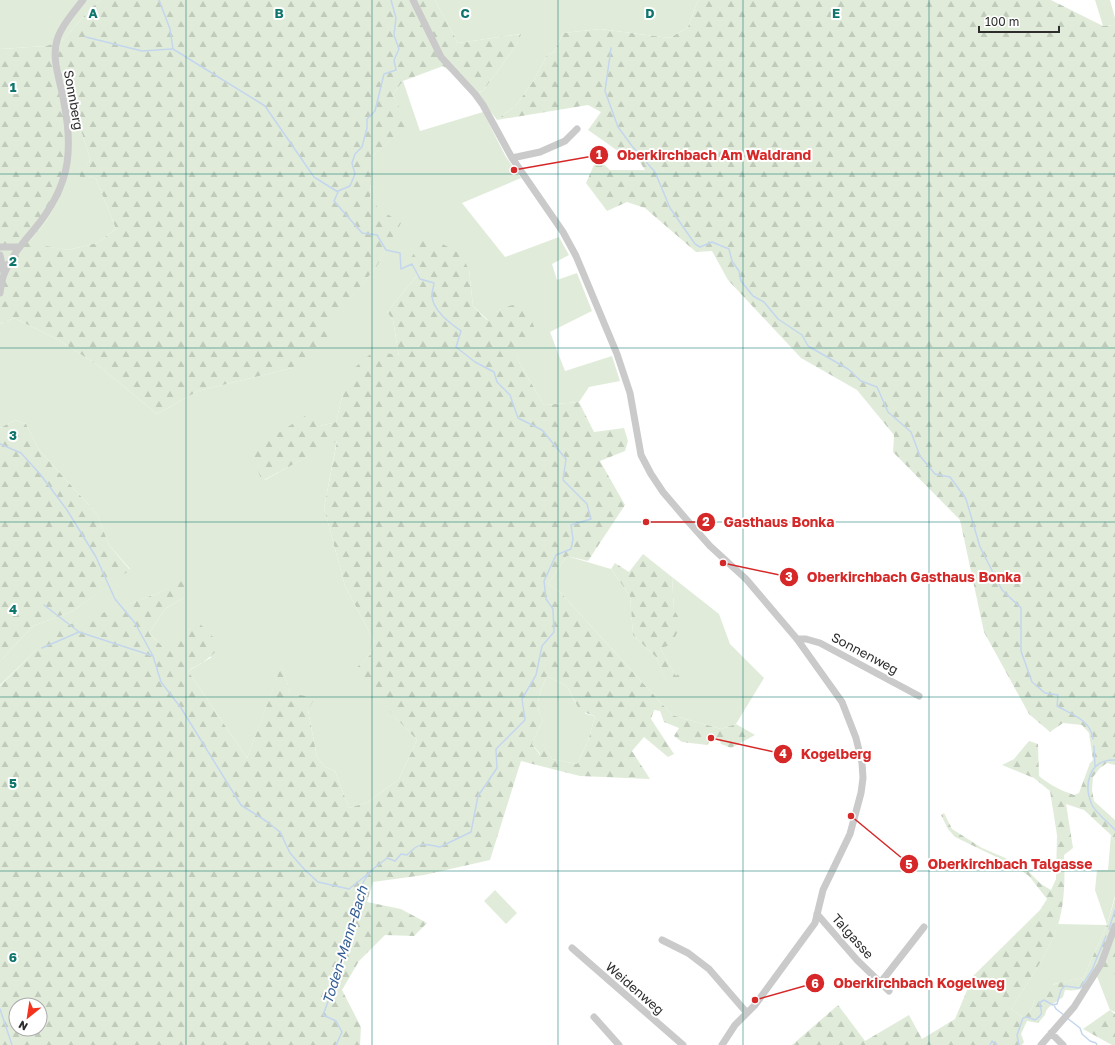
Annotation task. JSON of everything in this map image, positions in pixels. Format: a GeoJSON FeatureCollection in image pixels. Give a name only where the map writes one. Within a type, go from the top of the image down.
{"type":"FeatureCollection","features":[{"type":"Feature","properties":{"kind":"street","name":"Sonnberg"},"geometry":{"type":"LineString","coordinates":[[4,273],[19,247],[47,213],[57,197],[63,182],[69,145],[68,128],[56,64],[55,50],[62,29],[83,0]]}},
{"type":"Feature","properties":{"kind":"street"},"geometry":{"type":"LineString","coordinates":[[413,0],[441,57],[475,94],[483,105],[512,158],[563,232],[576,256],[619,361],[633,406],[640,448],[651,474],[663,492],[686,519],[710,546],[746,579],[797,639],[842,702],[860,751],[862,787],[850,834],[823,890],[818,914],[814,923],[761,998],[735,1025],[722,1045]]}},
{"type":"Feature","properties":{"kind":"street"},"geometry":{"type":"LineString","coordinates":[[512,158],[540,152],[565,141],[577,129]]}},
{"type":"Feature","properties":{"kind":"street"},"geometry":{"type":"LineString","coordinates":[[0,247],[19,247]]}},
{"type":"Feature","properties":{"kind":"street"},"geometry":{"type":"LineString","coordinates":[[0,255],[4,273],[0,293]]}},
{"type":"Feature","properties":{"kind":"street","name":"Sonnenweg"},"geometry":{"type":"LineString","coordinates":[[797,639],[806,639],[820,643],[919,696]]}},
{"type":"Feature","properties":{"kind":"street","name":"Talgasse"},"geometry":{"type":"LineString","coordinates":[[818,914],[857,960],[889,991]]}},
{"type":"Feature","properties":{"kind":"street"},"geometry":{"type":"LineString","coordinates":[[1041,1045],[1074,1007],[1101,964],[1115,926]]}},
{"type":"Feature","properties":{"kind":"street"},"geometry":{"type":"LineString","coordinates":[[881,982],[924,927]]}},
{"type":"Feature","properties":{"kind":"street"},"geometry":{"type":"LineString","coordinates":[[662,940],[688,953],[709,969],[747,1013]]}},
{"type":"Feature","properties":{"kind":"street","name":"Weidenweg"},"geometry":{"type":"LineString","coordinates":[[572,948],[683,1045]]}},
{"type":"Feature","properties":{"kind":"street"},"geometry":{"type":"LineString","coordinates":[[594,1017],[619,1045]]}},
{"type":"Feature","properties":{"kind":"street"},"geometry":{"type":"LineString","coordinates":[[1052,1033],[1063,1045]]}},
{"type":"Feature","properties":{"kind":"green space"},"geometry":{"type":"Polygon","coordinates":[[[0,0],[101,0],[92,7],[63,40],[46,46],[0,49],[0,0]]]}},
{"type":"Feature","properties":{"kind":"green space"},"geometry":{"type":"Polygon","coordinates":[[[101,0],[435,0],[458,43],[521,34],[517,44],[483,91],[476,92],[443,66],[403,81],[393,94],[407,125],[373,156],[370,197],[378,208],[401,223],[377,266],[328,326],[330,339],[292,368],[198,391],[157,414],[99,366],[57,339],[14,318],[0,324],[0,49],[46,46],[63,40],[92,7],[101,0]],[[66,98],[71,119],[72,136],[66,182],[59,199],[47,220],[29,243],[68,250],[97,243],[116,229],[96,179],[91,176],[81,180],[77,164],[87,161],[89,164],[90,158],[75,112],[66,98]]]}},
{"type":"Feature","properties":{"kind":"green space"},"geometry":{"type":"Polygon","coordinates":[[[435,0],[698,0],[688,27],[670,38],[600,29],[563,33],[554,52],[547,55],[534,80],[517,104],[497,120],[476,92],[483,91],[517,44],[520,34],[458,43],[435,0]]]}},
{"type":"Feature","properties":{"kind":"green space"},"geometry":{"type":"Polygon","coordinates":[[[698,0],[1051,0],[1103,26],[1115,25],[1115,765],[1107,763],[1100,768],[1093,777],[1092,790],[1094,801],[1115,820],[1115,844],[1111,835],[1084,810],[1066,804],[1073,848],[1064,855],[1064,893],[1059,922],[1052,941],[1011,1009],[1024,1018],[1032,1008],[1035,999],[1042,988],[1083,978],[1107,925],[1115,898],[1115,974],[1096,974],[1084,987],[1076,990],[1065,990],[1063,997],[1049,1007],[1045,1015],[1038,1023],[1027,1021],[1021,1034],[1024,1042],[1022,1045],[792,1045],[838,1005],[865,1041],[909,1015],[922,1039],[955,1019],[973,976],[1040,910],[1047,899],[1029,876],[1013,865],[955,837],[948,829],[941,815],[944,813],[952,829],[982,848],[1010,860],[1028,871],[1041,884],[1051,890],[1056,879],[1057,835],[1050,791],[1034,778],[1002,765],[1014,759],[1029,741],[1038,744],[1039,776],[1055,787],[1074,795],[1079,793],[1090,763],[1093,760],[1089,733],[1082,725],[1063,723],[1050,732],[1029,714],[984,632],[960,520],[893,452],[894,435],[857,390],[801,358],[728,280],[712,251],[696,252],[645,208],[627,202],[607,211],[586,183],[597,158],[610,170],[645,170],[631,148],[618,151],[588,130],[601,112],[588,105],[497,120],[517,104],[534,80],[547,55],[554,52],[563,33],[600,29],[670,38],[688,27],[698,0]]]}},
{"type":"Feature","properties":{"kind":"green space"},"geometry":{"type":"Polygon","coordinates":[[[1095,0],[1110,0],[1115,18],[1115,25],[1103,26],[1095,0]]]}},
{"type":"Feature","properties":{"kind":"green space"},"geometry":{"type":"Polygon","coordinates":[[[403,81],[420,131],[483,112],[506,157],[521,178],[462,203],[505,257],[559,237],[569,255],[552,264],[557,280],[577,273],[592,311],[550,332],[565,371],[612,356],[620,381],[589,387],[579,402],[544,405],[520,364],[501,308],[488,320],[473,306],[469,270],[420,272],[387,312],[393,320],[399,356],[343,393],[336,422],[320,426],[263,481],[337,440],[324,508],[345,586],[374,641],[370,655],[353,672],[417,740],[399,779],[368,802],[349,808],[335,771],[325,767],[317,757],[308,710],[290,693],[282,665],[247,758],[188,671],[212,657],[164,648],[149,633],[165,609],[185,597],[185,580],[156,594],[57,630],[0,685],[0,659],[2,659],[33,626],[73,611],[130,569],[109,545],[97,514],[39,450],[26,424],[15,420],[0,428],[0,324],[14,318],[57,339],[99,366],[157,414],[198,391],[292,368],[377,266],[400,223],[377,208],[370,197],[373,156],[406,125],[393,94],[403,81]]]}},
{"type":"Feature","properties":{"kind":"green space"},"geometry":{"type":"Polygon","coordinates":[[[66,97],[75,112],[90,158],[89,164],[87,162],[81,179],[91,176],[96,179],[116,229],[97,243],[68,250],[28,244],[47,220],[59,199],[66,97]]]}},
{"type":"Feature","properties":{"kind":"green space"},"geometry":{"type":"Polygon","coordinates":[[[426,235],[461,254],[469,270],[473,306],[487,320],[501,308],[525,302],[537,335],[513,341],[520,364],[544,405],[579,402],[594,432],[624,428],[628,441],[625,451],[600,461],[625,505],[588,561],[567,556],[548,584],[561,593],[672,715],[721,729],[736,724],[755,735],[731,748],[721,744],[719,739],[713,737],[707,745],[682,742],[674,736],[679,728],[664,722],[660,711],[654,710],[651,719],[674,754],[668,757],[644,737],[632,751],[650,779],[580,776],[521,761],[490,860],[424,875],[373,882],[367,902],[401,909],[427,923],[414,936],[385,935],[359,961],[342,990],[361,1027],[360,1045],[0,1045],[0,686],[57,629],[156,594],[185,579],[185,597],[165,609],[149,633],[164,648],[198,622],[220,644],[210,657],[188,671],[247,758],[282,664],[290,693],[315,698],[308,710],[317,757],[325,767],[335,771],[349,808],[368,802],[399,779],[417,740],[352,672],[370,655],[374,641],[345,586],[324,508],[337,441],[262,481],[250,451],[308,414],[320,426],[336,422],[343,393],[352,370],[375,350],[399,356],[393,320],[387,312],[420,272],[411,258],[426,235]],[[547,676],[540,693],[538,703],[538,709],[543,720],[532,744],[540,755],[543,743],[552,759],[577,764],[588,741],[595,716],[580,711],[567,686],[547,676]]]}},
{"type":"Feature","properties":{"kind":"green space"},"geometry":{"type":"Polygon","coordinates":[[[15,420],[26,424],[39,450],[97,514],[109,545],[130,570],[73,611],[33,626],[2,659],[0,659],[0,428],[15,420]]]}},
{"type":"Feature","properties":{"kind":"green space"},"geometry":{"type":"Polygon","coordinates":[[[643,554],[672,577],[674,610],[682,623],[671,645],[660,648],[676,676],[681,672],[685,677],[670,691],[656,657],[633,635],[630,596],[611,569],[615,563],[629,572],[643,554]]]}},
{"type":"Feature","properties":{"kind":"green space"},"geometry":{"type":"Polygon","coordinates":[[[567,556],[611,569],[630,596],[633,635],[656,657],[670,690],[676,676],[660,648],[674,610],[672,577],[719,614],[730,644],[764,678],[736,724],[721,729],[672,715],[561,593],[548,584],[567,556]]]}},
{"type":"Feature","properties":{"kind":"green space"},"geometry":{"type":"Polygon","coordinates":[[[547,676],[567,686],[575,702],[586,714],[595,716],[588,741],[577,764],[552,759],[543,744],[541,755],[532,744],[543,720],[538,709],[538,703],[540,693],[547,676]]]}},
{"type":"Feature","properties":{"kind":"green space"},"geometry":{"type":"Polygon","coordinates":[[[1111,835],[1115,844],[1115,896],[1107,925],[1095,890],[1097,870],[1108,870],[1111,835]]]}},
{"type":"Feature","properties":{"kind":"green space"},"geometry":{"type":"Polygon","coordinates":[[[495,890],[517,913],[506,924],[484,901],[495,890]]]}},
{"type":"Feature","properties":{"kind":"green space"},"geometry":{"type":"Polygon","coordinates":[[[1058,924],[1107,925],[1083,978],[1054,984],[1035,999],[1032,1008],[1024,1018],[1011,1009],[1037,968],[1049,946],[1058,924]]]}},
{"type":"Feature","properties":{"kind":"green space"},"geometry":{"type":"Polygon","coordinates":[[[1096,974],[1115,974],[1115,1012],[1110,1010],[1096,974]]]}},
{"type":"Feature","properties":{"kind":"green space"},"geometry":{"type":"Polygon","coordinates":[[[1110,1010],[1115,1014],[1115,1045],[1112,1045],[1083,1029],[1110,1010]]]}},
{"type":"Feature","properties":{"kind":"waterway","name":"Toden-Mann-Bach"},"geometry":{"type":"LineString","coordinates":[[159,0],[170,29],[173,49],[265,106],[314,177],[338,192],[334,201],[362,233],[377,235],[386,250],[400,253],[401,269],[412,264],[420,279],[434,283],[432,295],[435,307],[461,331],[456,347],[475,362],[494,372],[497,382],[510,395],[518,418],[542,430],[566,459],[563,480],[587,504],[591,519],[571,525],[573,539],[571,549],[556,555],[544,581],[546,599],[553,609],[554,632],[542,646],[536,675],[522,699],[525,720],[496,749],[497,768],[478,796],[471,832],[440,847],[426,844],[418,846],[407,855],[401,854],[395,861],[387,858],[372,870],[362,885],[356,903],[344,958],[323,1015],[336,1021],[342,1032],[336,1045]]}},
{"type":"Feature","properties":{"kind":"waterway"},"geometry":{"type":"LineString","coordinates":[[338,191],[350,186],[355,174],[352,163],[355,154],[362,147],[367,128],[367,119],[375,111],[384,74],[396,70],[394,60],[399,49],[394,35],[396,18],[391,0]]}},
{"type":"Feature","properties":{"kind":"waterway"},"geometry":{"type":"LineString","coordinates":[[86,37],[142,51],[172,49]]}},
{"type":"Feature","properties":{"kind":"waterway"},"geometry":{"type":"LineString","coordinates":[[611,48],[605,91],[618,127],[632,146],[655,172],[670,208],[695,244],[700,247],[712,242],[729,249],[732,261],[739,271],[741,281],[753,296],[764,302],[778,319],[802,335],[808,346],[848,369],[861,381],[877,387],[888,412],[911,432],[920,456],[935,474],[950,477],[966,499],[980,547],[1002,590],[1021,608],[1021,651],[1032,682],[1045,693],[1058,695],[1057,706],[1080,718],[1088,727],[1093,739]]}},
{"type":"Feature","properties":{"kind":"waterway"},"geometry":{"type":"LineString","coordinates":[[0,444],[21,453],[40,474],[67,510],[96,557],[115,599],[135,623],[153,656],[161,682],[181,708],[241,805],[280,832],[290,853],[318,882],[349,889],[369,873]]}},
{"type":"Feature","properties":{"kind":"waterway"},"geometry":{"type":"LineString","coordinates":[[44,605],[79,632]]}},
{"type":"Feature","properties":{"kind":"waterway"},"geometry":{"type":"LineString","coordinates":[[42,648],[79,632],[153,656]]}},
{"type":"Feature","properties":{"kind":"waterway"},"geometry":{"type":"LineString","coordinates":[[1094,746],[1095,766]]}},
{"type":"Feature","properties":{"kind":"waterway"},"geometry":{"type":"LineString","coordinates":[[1115,760],[1106,761],[1099,764],[1090,775],[1088,782],[1089,797],[1092,805],[1099,815],[1115,830]]}},
{"type":"Feature","properties":{"kind":"waterway"},"geometry":{"type":"LineString","coordinates":[[1109,929],[1115,910]]}},
{"type":"Feature","properties":{"kind":"waterway"},"geometry":{"type":"LineString","coordinates":[[1019,1045],[1017,1035],[1023,1018],[1027,1017],[1035,1020],[1038,1018],[1042,1013],[1039,1003],[1044,1000],[1053,1005],[1057,1004],[1061,990],[1065,986],[1081,987],[1092,970],[1106,936]]}},
{"type":"Feature","properties":{"kind":"waterway"},"geometry":{"type":"LineString","coordinates":[[1054,1005],[1056,1009],[1064,1015]]}},
{"type":"Feature","properties":{"kind":"waterway"},"geometry":{"type":"LineString","coordinates":[[0,1009],[12,1045]]}},
{"type":"Feature","properties":{"kind":"waterway"},"geometry":{"type":"LineString","coordinates":[[1067,1018],[1080,1028],[1082,1034],[1097,1045]]}},
{"type":"Feature","properties":{"kind":"waterway"},"geometry":{"type":"LineString","coordinates":[[990,1045],[992,1041],[997,1045]]}},
{"type":"Feature","properties":{"kind":"place","name":"Oberkirchbach Am Waldrand"},"geometry":{"type":"Point","coordinates":[514,170]}},
{"type":"Feature","properties":{"kind":"place","name":"Gasthaus Bonka"},"geometry":{"type":"Point","coordinates":[646,522]}},
{"type":"Feature","properties":{"kind":"place","name":"Oberkirchbach Gasthaus Bonka"},"geometry":{"type":"Point","coordinates":[723,563]}},
{"type":"Feature","properties":{"kind":"place","name":"Kogelberg"},"geometry":{"type":"Point","coordinates":[711,738]}},
{"type":"Feature","properties":{"kind":"place","name":"Oberkirchbach Talgasse"},"geometry":{"type":"Point","coordinates":[851,816]}},
{"type":"Feature","properties":{"kind":"place","name":"Oberkirchbach Kogelweg"},"geometry":{"type":"Point","coordinates":[755,1000]}}]}
